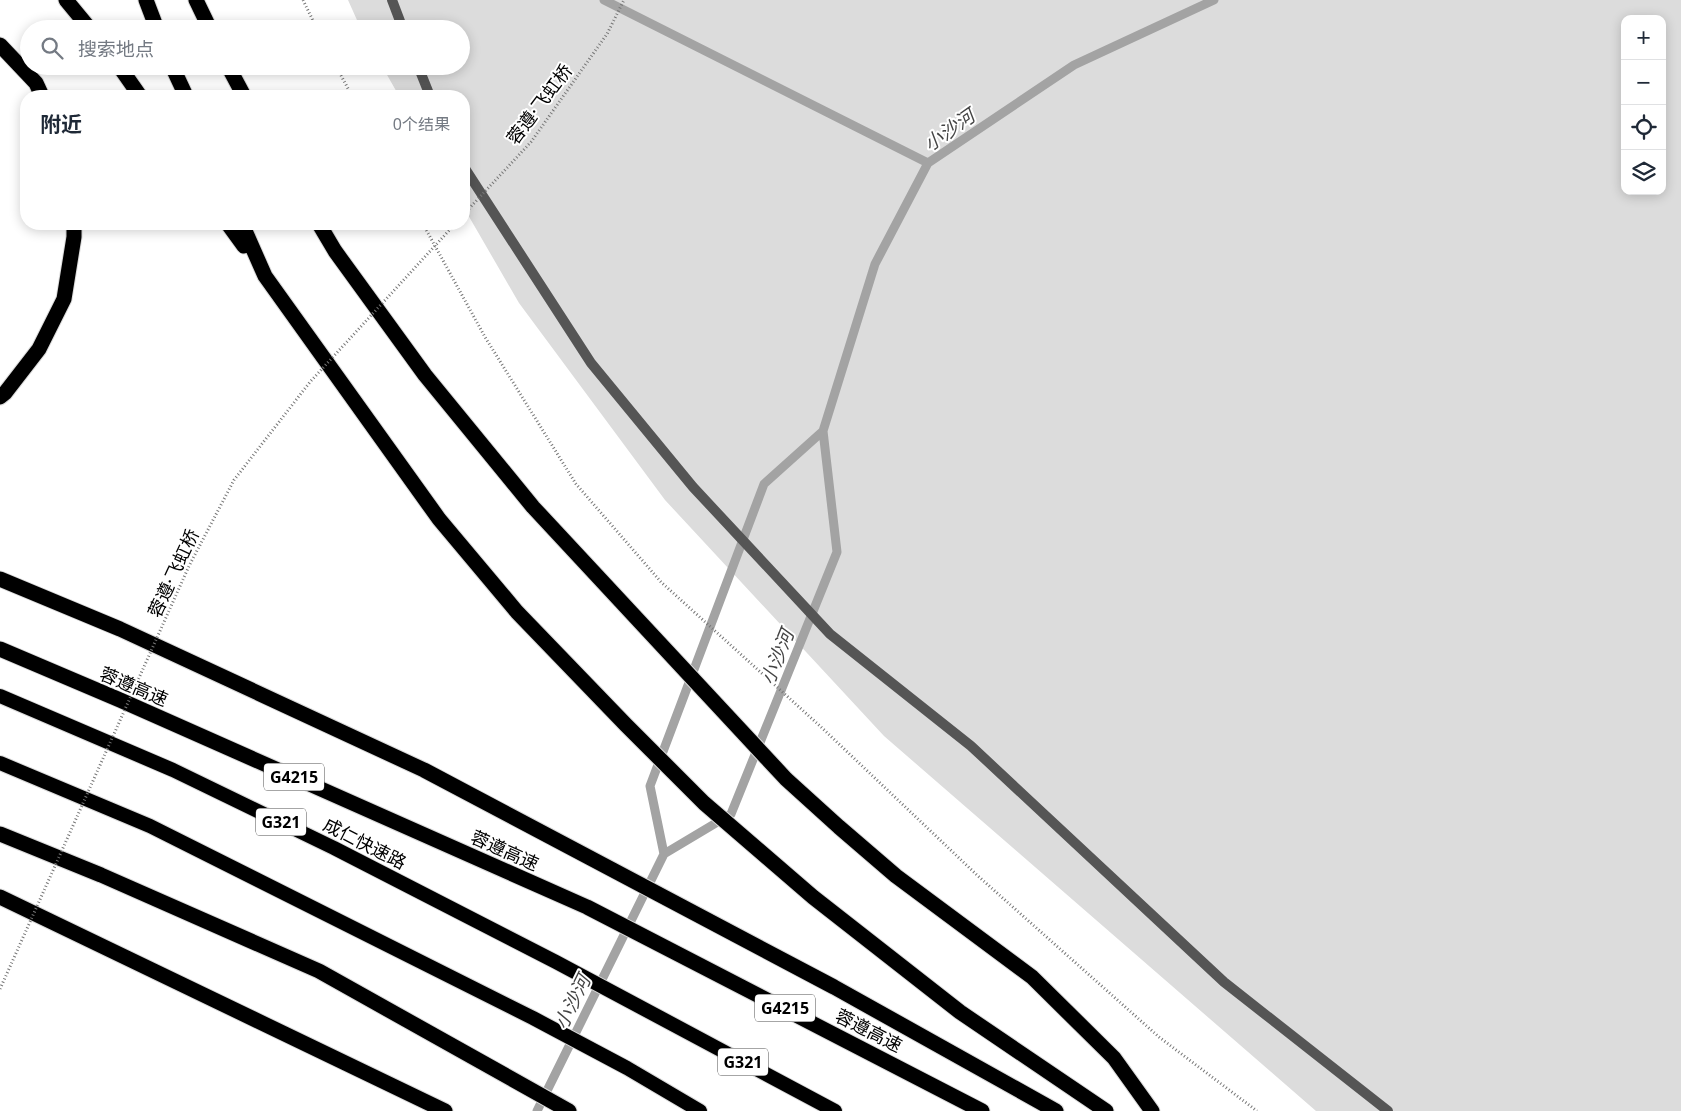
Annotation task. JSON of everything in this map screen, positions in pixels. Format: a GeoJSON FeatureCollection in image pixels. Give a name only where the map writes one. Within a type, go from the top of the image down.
{"type":"FeatureCollection","features":[{"type":"Feature","properties":{"kind":"highway"},"geometry":{"type":"LineString","coordinates":[[66,0],[83,20]]}},
{"type":"Feature","properties":{"kind":"highway"},"geometry":{"type":"LineString","coordinates":[[146,0],[154,20]]}},
{"type":"Feature","properties":{"kind":"highway"},"geometry":{"type":"LineString","coordinates":[[196,0],[206,20]]}},
{"type":"Feature","properties":{"kind":"highway"},"geometry":{"type":"LineString","coordinates":[[0,45],[20,66]]}},
{"type":"Feature","properties":{"kind":"highway"},"geometry":{"type":"LineString","coordinates":[[28,75],[39,90]]}},
{"type":"Feature","properties":{"kind":"highway"},"geometry":{"type":"LineString","coordinates":[[125,75],[136,90]]}},
{"type":"Feature","properties":{"kind":"highway"},"geometry":{"type":"LineString","coordinates":[[176,75],[183,90]]}},
{"type":"Feature","properties":{"kind":"highway"},"geometry":{"type":"LineString","coordinates":[[233,75],[241,90]]}},
{"type":"Feature","properties":{"kind":"highway"},"geometry":{"type":"LineString","coordinates":[[0,397],[39,348],[64,300],[74,230]]}},
{"type":"Feature","properties":{"kind":"highway"},"geometry":{"type":"LineString","coordinates":[[232,230],[377,435],[439,519],[517,612],[626,725],[704,803],[813,897],[960,1012],[1106,1111]]}},
{"type":"Feature","properties":{"kind":"highway"},"geometry":{"type":"LineString","coordinates":[[245,230],[265,276]]}},
{"type":"Feature","properties":{"kind":"highway"},"geometry":{"type":"LineString","coordinates":[[323,230],[335,251],[425,375],[533,507],[786,779],[896,876],[1032,977],[1114,1058],[1152,1111]]}},
{"type":"Feature","properties":{"kind":"highway"},"geometry":{"type":"LineString","coordinates":[[0,579],[120,630],[424,770],[834,987],[1056,1111]]}},
{"type":"Feature","properties":{"kind":"highway","name":"蓉遵高速"},"geometry":{"type":"LineString","coordinates":[[0,650],[120,700],[587,907],[982,1111]]}},
{"type":"Feature","properties":{"kind":"highway","name":"成仁快速路"},"geometry":{"type":"LineString","coordinates":[[0,696],[173,770],[334,848],[556,962],[834,1111]]}},
{"type":"Feature","properties":{"kind":"highway"},"geometry":{"type":"LineString","coordinates":[[0,762],[150,826],[533,1018],[627,1068],[700,1111]]}},
{"type":"Feature","properties":{"kind":"highway"},"geometry":{"type":"LineString","coordinates":[[0,834],[101,875],[319,971],[569,1111]]}},
{"type":"Feature","properties":{"kind":"highway"},"geometry":{"type":"LineString","coordinates":[[0,897],[445,1111]]}},
{"type":"Feature","properties":{"kind":"street"},"geometry":{"type":"LineString","coordinates":[[392,0],[400,20]]}},
{"type":"Feature","properties":{"kind":"street"},"geometry":{"type":"LineString","coordinates":[[422,75],[428,90]]}},
{"type":"Feature","properties":{"kind":"street"},"geometry":{"type":"LineString","coordinates":[[470,176],[591,363],[693,487],[830,634],[971,746],[1224,982],[1388,1111]]}},
{"type":"Feature","properties":{"kind":"path"},"geometry":{"type":"LineString","coordinates":[[303,0],[313,20]]}},
{"type":"Feature","properties":{"kind":"path","name":"蓉遵·飞虹桥"},"geometry":{"type":"LineString","coordinates":[[470,208],[531,142],[608,34],[624,0]]}},
{"type":"Feature","properties":{"kind":"path"},"geometry":{"type":"LineString","coordinates":[[341,75],[349,90]]}},
{"type":"Feature","properties":{"kind":"path"},"geometry":{"type":"LineString","coordinates":[[426,230],[485,337],[576,484],[662,582],[820,726],[978,876],[1159,1038],[1257,1111]]}},
{"type":"Feature","properties":{"kind":"path","name":"蓉遵·飞虹桥"},"geometry":{"type":"LineString","coordinates":[[0,989],[189,566],[234,480],[310,382],[449,230]]}},
{"type":"Feature","properties":{"kind":"shaded area"},"geometry":{"type":"Polygon","coordinates":[[[348,0],[1681,0],[1681,1111],[1316,1111],[884,736],[665,500],[519,303],[470,218],[470,90],[396,90],[387,75],[470,75],[470,20],[357,20],[348,0]]]}},
{"type":"Feature","properties":{"kind":"waterway"},"geometry":{"type":"LineString","coordinates":[[604,0],[928,163]]}},
{"type":"Feature","properties":{"kind":"waterway","name":"小沙河"},"geometry":{"type":"LineString","coordinates":[[537,1111],[664,854],[731,814],[837,552],[823,431],[875,264],[928,163],[1074,65],[1214,0]]}},
{"type":"Feature","properties":{"kind":"waterway","name":"小沙河"},"geometry":{"type":"LineString","coordinates":[[664,854],[650,786],[764,484],[823,431]]}}]}
